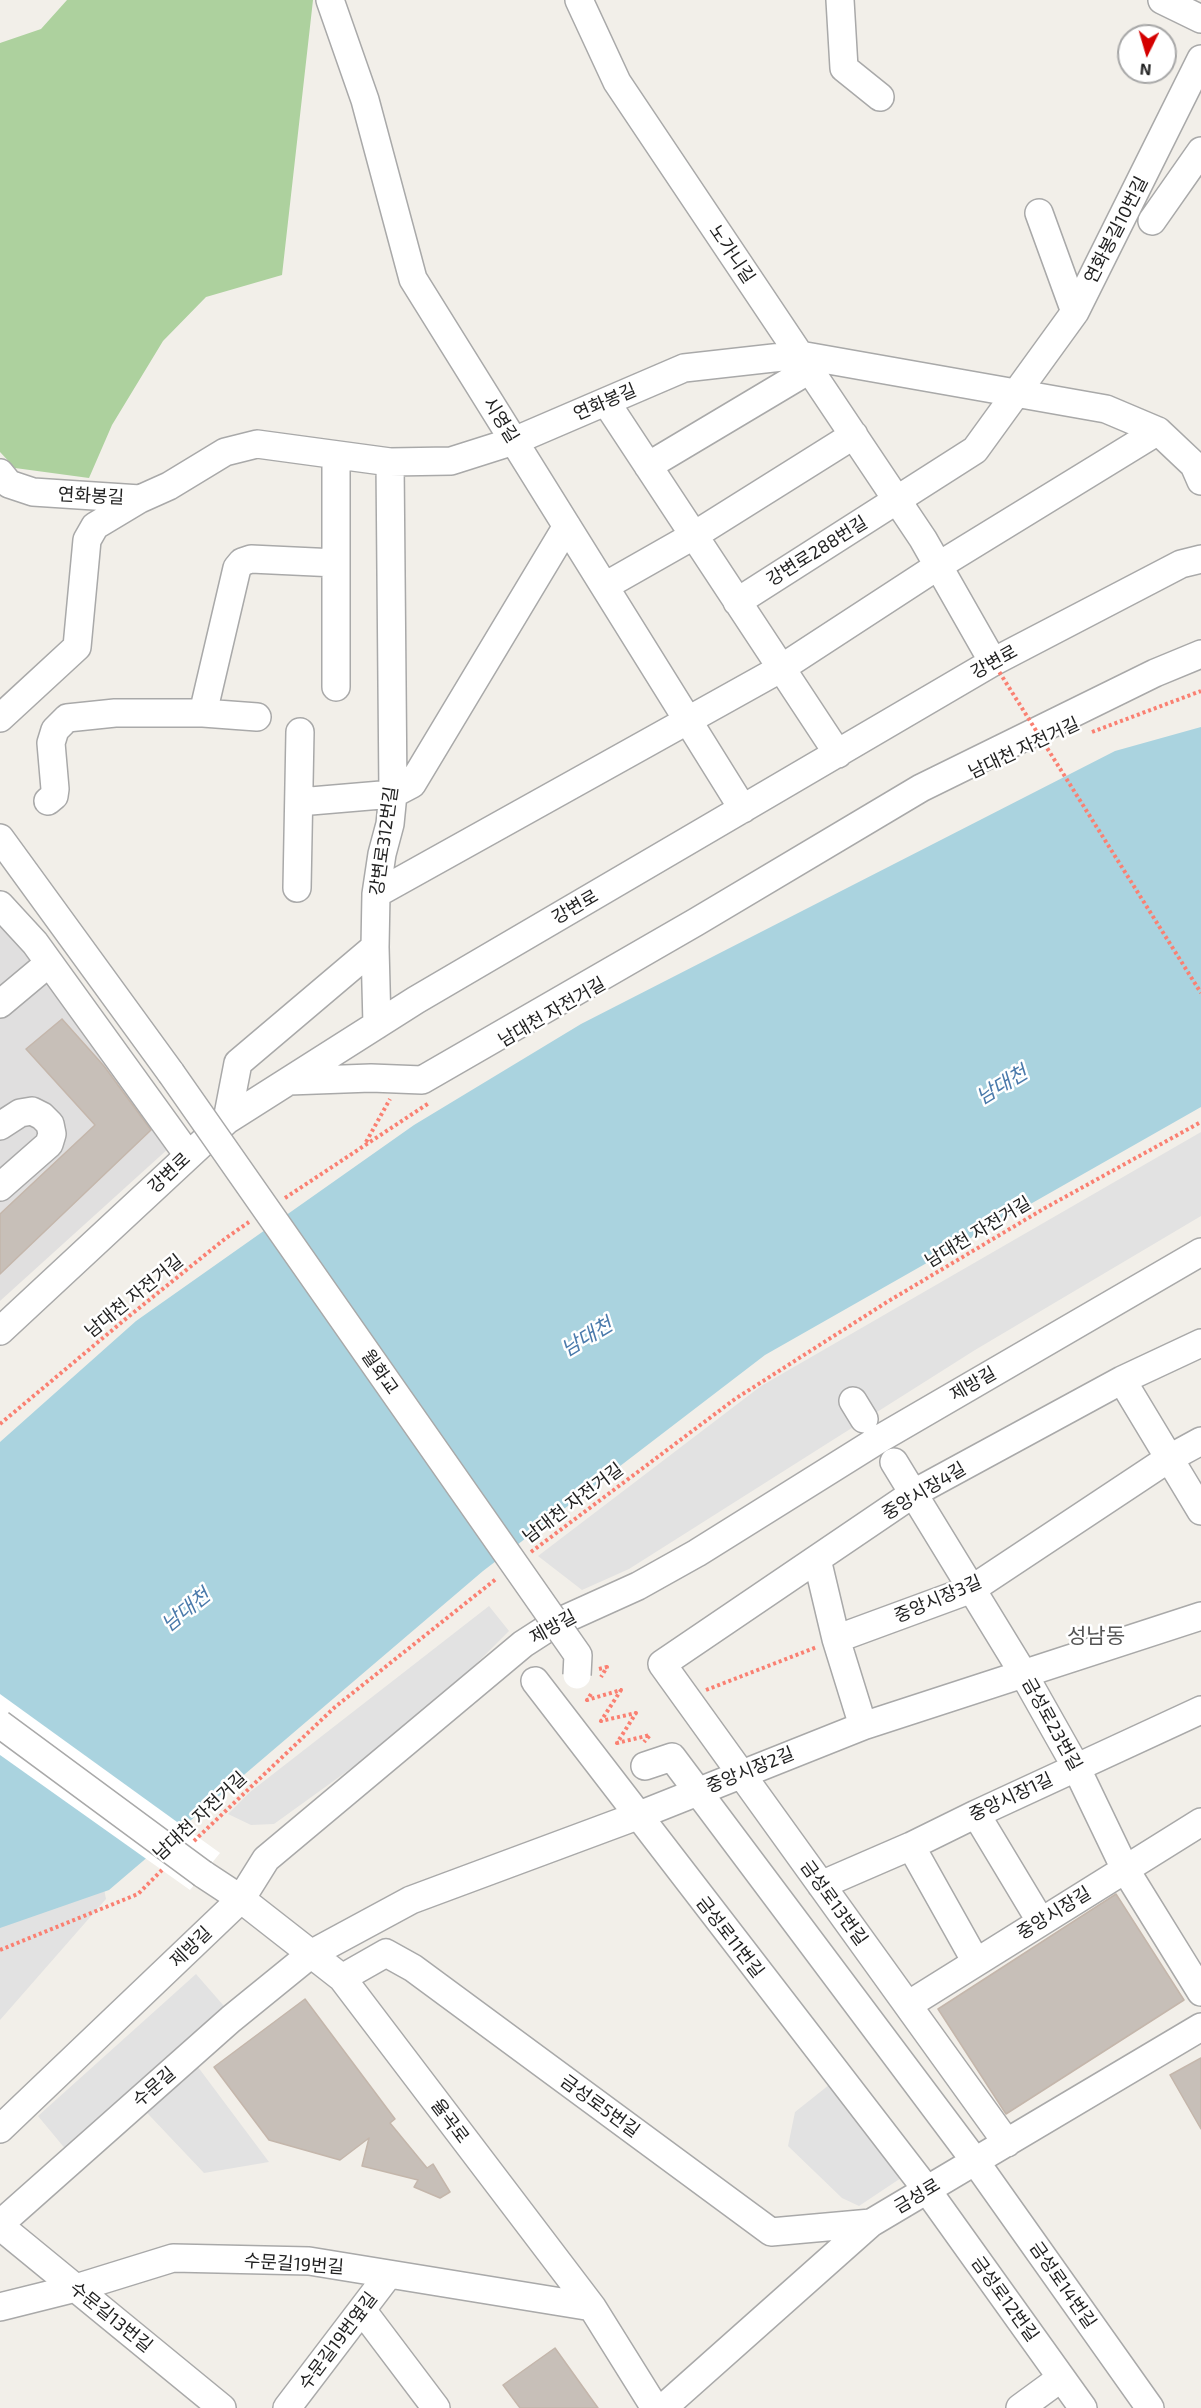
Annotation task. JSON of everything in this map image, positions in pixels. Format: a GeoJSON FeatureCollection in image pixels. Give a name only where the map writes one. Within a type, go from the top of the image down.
{"type":"FeatureCollection","features":[{"type":"Feature","properties":{"kind":"street","name":"시영길"},"geometry":{"type":"LineString","coordinates":[[330,0],[364,100],[413,279],[743,809]]}},
{"type":"Feature","properties":{"kind":"street","name":"노가니길"},"geometry":{"type":"LineString","coordinates":[[579,0],[617,82],[897,501],[938,566],[993,662]]}},
{"type":"Feature","properties":{"kind":"street"},"geometry":{"type":"LineString","coordinates":[[840,0],[844,68],[880,97]]}},
{"type":"Feature","properties":{"kind":"street"},"geometry":{"type":"LineString","coordinates":[[1162,0],[1201,19]]}},
{"type":"Feature","properties":{"kind":"street","name":"연화봉길10번길"},"geometry":{"type":"LineString","coordinates":[[1017,393],[1075,312],[1198,73]]}},
{"type":"Feature","properties":{"kind":"street"},"geometry":{"type":"LineString","coordinates":[[1152,221],[1201,151]]}},
{"type":"Feature","properties":{"kind":"street"},"geometry":{"type":"LineString","coordinates":[[1039,213],[1075,312]]}},
{"type":"Feature","properties":{"kind":"street","name":"연화봉길"},"geometry":{"type":"LineString","coordinates":[[0,473],[9,484],[33,492],[140,499],[169,486],[225,452],[257,444],[390,462],[451,461],[514,441],[684,368],[805,362],[1017,393],[1106,409],[1158,430],[1194,465],[1201,481]]}},
{"type":"Feature","properties":{"kind":"street"},"geometry":{"type":"LineString","coordinates":[[648,466],[805,362]]}},
{"type":"Feature","properties":{"kind":"street"},"geometry":{"type":"LineString","coordinates":[[897,501],[975,450],[1017,393]]}},
{"type":"Feature","properties":{"kind":"street"},"geometry":{"type":"LineString","coordinates":[[606,402],[838,754]]}},
{"type":"Feature","properties":{"kind":"street"},"geometry":{"type":"LineString","coordinates":[[376,894],[780,669],[938,566],[1158,430]]}},
{"type":"Feature","properties":{"kind":"street"},"geometry":{"type":"LineString","coordinates":[[605,586],[693,536],[854,435]]}},
{"type":"Feature","properties":{"kind":"street"},"geometry":{"type":"LineString","coordinates":[[336,455],[336,687]]}},
{"type":"Feature","properties":{"kind":"street","name":"강변로312번길"},"geometry":{"type":"LineString","coordinates":[[377,1025],[376,894],[382,854],[390,824],[393,794],[390,462]]}},
{"type":"Feature","properties":{"kind":"street"},"geometry":{"type":"LineString","coordinates":[[0,718],[77,647],[87,540],[95,526],[140,499]]}},
{"type":"Feature","properties":{"kind":"street","name":"강변로288번길"},"geometry":{"type":"LineString","coordinates":[[737,602],[897,501]]}},
{"type":"Feature","properties":{"kind":"street"},"geometry":{"type":"LineString","coordinates":[[299,802],[393,794],[406,789],[417,778],[567,526]]}},
{"type":"Feature","properties":{"kind":"street"},"geometry":{"type":"LineString","coordinates":[[203,713],[237,568],[242,562],[251,559],[336,563]]}},
{"type":"Feature","properties":{"kind":"street","name":"강변로"},"geometry":{"type":"LineString","coordinates":[[0,1331],[227,1120],[377,1025],[993,662],[1181,564],[1201,559]]}},
{"type":"Feature","properties":{"kind":"street"},"geometry":{"type":"LineString","coordinates":[[289,1081],[422,1080],[706,916],[921,788],[1155,673],[1201,654]]}},
{"type":"Feature","properties":{"kind":"street"},"geometry":{"type":"LineString","coordinates":[[48,801],[54,796],[55,789],[51,743],[55,730],[67,718],[115,713],[203,713],[257,717]]}},
{"type":"Feature","properties":{"kind":"street"},"geometry":{"type":"LineString","coordinates":[[297,888],[300,732]]}},
{"type":"Feature","properties":{"kind":"street","name":"월화교"},"geometry":{"type":"LineString","coordinates":[[0,838],[171,1073],[578,1655],[589,1683]]}},
{"type":"Feature","properties":{"kind":"street"},"geometry":{"type":"LineString","coordinates":[[0,904],[35,943],[188,1155]]}},
{"type":"Feature","properties":{"kind":"street"},"geometry":{"type":"LineString","coordinates":[[227,1120],[238,1063],[375,947]]}},
{"type":"Feature","properties":{"kind":"street"},"geometry":{"type":"LineString","coordinates":[[0,1004],[49,963]]}},
{"type":"Feature","properties":{"kind":"street"},"geometry":{"type":"LineString","coordinates":[[0,1126],[20,1113],[32,1111],[42,1116],[50,1124],[52,1134],[49,1144],[0,1187]]}},
{"type":"Feature","properties":{"kind":"street","name":"제방길"},"geometry":{"type":"LineString","coordinates":[[0,2129],[241,1899],[266,1859],[523,1644],[554,1624],[638,1586],[697,1553],[881,1438],[1201,1252]]}},
{"type":"Feature","properties":{"kind":"street","name":"중앙시장4길"},"geometry":{"type":"LineString","coordinates":[[662,1664],[914,1493],[1122,1380],[1201,1342]]}},
{"type":"Feature","properties":{"kind":"street"},"geometry":{"type":"LineString","coordinates":[[1122,1380],[1201,1511]]}},
{"type":"Feature","properties":{"kind":"street","name":"중앙시장3길"},"geometry":{"type":"LineString","coordinates":[[836,1639],[972,1589],[1168,1459],[1201,1441]]}},
{"type":"Feature","properties":{"kind":"street","name":"금성로23번길"},"geometry":{"type":"LineString","coordinates":[[894,1462],[1023,1673],[1076,1767],[1125,1869],[1201,1992]]}},
{"type":"Feature","properties":{"kind":"street"},"geometry":{"type":"LineString","coordinates":[[817,1559],[836,1639],[863,1726]]}},
{"type":"Feature","properties":{"kind":"street","name":"중앙시장2길"},"geometry":{"type":"LineString","coordinates":[[311,1954],[411,1900],[637,1816],[863,1726],[1201,1616]]}},
{"type":"Feature","properties":{"kind":"street","name":"금성로13번길"},"geometry":{"type":"LineString","coordinates":[[662,1664],[1007,2143]]}},
{"type":"Feature","properties":{"kind":"street","name":"금성로11번길"},"geometry":{"type":"LineString","coordinates":[[535,1682],[927,2190]]}},
{"type":"Feature","properties":{"kind":"street","name":"중앙시장1길"},"geometry":{"type":"LineString","coordinates":[[821,1885],[911,1846],[1201,1710]]}},
{"type":"Feature","properties":{"kind":"street","name":"율곡로"},"geometry":{"type":"LineString","coordinates":[[0,1725],[203,1874],[241,1899],[342,1978],[592,2307],[656,2408]]}},
{"type":"Feature","properties":{"kind":"street","name":"금성로14번길"},"geometry":{"type":"LineString","coordinates":[[641,1759],[672,1757],[975,2161],[1150,2408]]}},
{"type":"Feature","properties":{"kind":"street"},"geometry":{"type":"LineString","coordinates":[[976,1814],[1041,1922]]}},
{"type":"Feature","properties":{"kind":"street","name":"중앙시장길"},"geometry":{"type":"LineString","coordinates":[[908,2005],[1201,1822]]}},
{"type":"Feature","properties":{"kind":"street"},"geometry":{"type":"LineString","coordinates":[[911,1846],[976,1962]]}},
{"type":"Feature","properties":{"kind":"street","name":"금성로5번길"},"geometry":{"type":"LineString","coordinates":[[342,1978],[386,1953],[413,1968],[771,2232],[871,2223]]}},
{"type":"Feature","properties":{"kind":"street","name":"수문길"},"geometry":{"type":"LineString","coordinates":[[0,2225],[231,2019],[311,1954]]}},
{"type":"Feature","properties":{"kind":"street","name":"금성로"},"geometry":{"type":"LineString","coordinates":[[663,2408],[871,2223],[1201,2027]]}},
{"type":"Feature","properties":{"kind":"street","name":"금성로12번길"},"geometry":{"type":"LineString","coordinates":[[927,2190],[1083,2408]]}},
{"type":"Feature","properties":{"kind":"street","name":"수문길13번길"},"geometry":{"type":"LineString","coordinates":[[0,2225],[222,2408]]}},
{"type":"Feature","properties":{"kind":"street","name":"수문길19번길"},"geometry":{"type":"LineString","coordinates":[[0,2307],[76,2288],[173,2258],[309,2261],[592,2307]]}},
{"type":"Feature","properties":{"kind":"street","name":"수문길19번옆길"},"geometry":{"type":"LineString","coordinates":[[287,2408],[389,2274]]}},
{"type":"Feature","properties":{"kind":"street"},"geometry":{"type":"LineString","coordinates":[[362,2310],[436,2408]]}},
{"type":"Feature","properties":{"kind":"street"},"geometry":{"type":"LineString","coordinates":[[1020,2408],[1061,2378]]}},
{"type":"Feature","properties":{"kind":"path"},"geometry":{"type":"LineString","coordinates":[[993,662],[1201,993]]}},
{"type":"Feature","properties":{"kind":"path","name":"남대천 자전거길"},"geometry":{"type":"LineString","coordinates":[[1085,735],[1201,691]]}},
{"type":"Feature","properties":{"kind":"path","name":"남대천 자전거길"},"geometry":{"type":"LineString","coordinates":[[1047,750],[1056,746]]}},
{"type":"Feature","properties":{"kind":"path"},"geometry":{"type":"LineString","coordinates":[[365,1143],[402,1079]]}},
{"type":"Feature","properties":{"kind":"path"},"geometry":{"type":"LineString","coordinates":[[282,1200],[433,1100]]}},
{"type":"Feature","properties":{"kind":"path","name":"남대천 자전거길"},"geometry":{"type":"LineString","coordinates":[[523,1557],[735,1399],[887,1302],[1045,1208],[1201,1122]]}},
{"type":"Feature","properties":{"kind":"path","name":"남대천 자전거길"},"geometry":{"type":"LineString","coordinates":[[0,1424],[226,1238],[254,1219]]}},
{"type":"Feature","properties":{"kind":"path","name":"남대천 자전거길"},"geometry":{"type":"LineString","coordinates":[[189,1845],[334,1707],[496,1579]]}},
{"type":"Feature","properties":{"kind":"path"},"geometry":{"type":"LineString","coordinates":[[686,1698],[836,1639]]}},
{"type":"Feature","properties":{"kind":"path"},"geometry":{"type":"LineString","coordinates":[[589,1683],[607,1667],[589,1683],[587,1700],[621,1690],[602,1721],[636,1713],[617,1743],[650,1735],[641,1759]]}},
{"type":"Feature","properties":{"kind":"path","name":"남대천 자전거길"},"geometry":{"type":"LineString","coordinates":[[0,1950],[138,1894],[164,1869]]}},
{"type":"Feature","properties":{"kind":"shaded area"},"geometry":{"type":"Polygon","coordinates":[[[0,917],[169,1148],[0,1301],[0,917]]]}},
{"type":"Feature","properties":{"kind":"shaded area"},"geometry":{"type":"Polygon","coordinates":[[[1201,1132],[1201,1216],[975,1350],[629,1569],[582,1590],[538,1556],[761,1386],[1201,1132]]]}},
{"type":"Feature","properties":{"kind":"shaded area"},"geometry":{"type":"Polygon","coordinates":[[[489,1606],[509,1631],[425,1715],[274,1824],[251,1825],[228,1814],[250,1792],[489,1606]]]}},
{"type":"Feature","properties":{"kind":"shaded area"},"geometry":{"type":"Polygon","coordinates":[[[103,1884],[106,1899],[0,2020],[0,1918],[103,1884]]]}},
{"type":"Feature","properties":{"kind":"shaded area"},"geometry":{"type":"Polygon","coordinates":[[[196,1974],[230,2013],[186,2051],[269,2162],[204,2173],[132,2097],[72,2157],[38,2116],[196,1974]]]}},
{"type":"Feature","properties":{"kind":"shaded area"},"geometry":{"type":"Polygon","coordinates":[[[834,2081],[907,2174],[859,2206],[842,2198],[788,2146],[795,2112],[834,2081]]]}},
{"type":"Feature","properties":{"kind":"green space"},"geometry":{"type":"Polygon","coordinates":[[[67,0],[313,0],[282,275],[206,297],[163,341],[112,425],[89,478],[15,468],[0,452],[0,43],[41,29],[67,0]]]}},
{"type":"Feature","properties":{"kind":"water","name":"남대천"},"geometry":{"type":"Polygon","coordinates":[[[1201,727],[1201,1107],[765,1355],[483,1571],[109,1890],[0,1928],[0,1442],[136,1321],[414,1125],[581,1024],[1115,751],[1201,727]]]}},
{"type":"Feature","properties":{"kind":"pier"},"geometry":{"type":"Polygon","coordinates":[[[0,1694],[220,1853],[190,1890],[0,1755],[0,1694]]]}},
{"type":"Feature","properties":{"kind":"building"},"geometry":{"type":"Polygon","coordinates":[[[62,1019],[104,1066],[151,1130],[0,1274],[0,1214],[95,1125],[26,1049],[62,1019]]]}},
{"type":"Feature","properties":{"kind":"building"},"geometry":{"type":"Polygon","coordinates":[[[1116,1894],[1184,2000],[1006,2114],[938,2009],[1116,1894]]]}},
{"type":"Feature","properties":{"kind":"building"},"geometry":{"type":"Polygon","coordinates":[[[305,1999],[395,2119],[390,2123],[427,2168],[433,2164],[450,2192],[440,2198],[414,2187],[418,2180],[362,2166],[369,2138],[340,2160],[269,2140],[214,2067],[305,1999]]]}},
{"type":"Feature","properties":{"kind":"building"},"geometry":{"type":"Polygon","coordinates":[[[1201,2058],[1201,2129],[1170,2075],[1201,2058]]]}},
{"type":"Feature","properties":{"kind":"building"},"geometry":{"type":"Polygon","coordinates":[[[555,2348],[598,2408],[520,2408],[503,2385],[555,2348]]]}},
{"type":"Feature","properties":{"kind":"district","name":"성남동"},"geometry":{"type":"Point","coordinates":[1096,1636]}}]}
